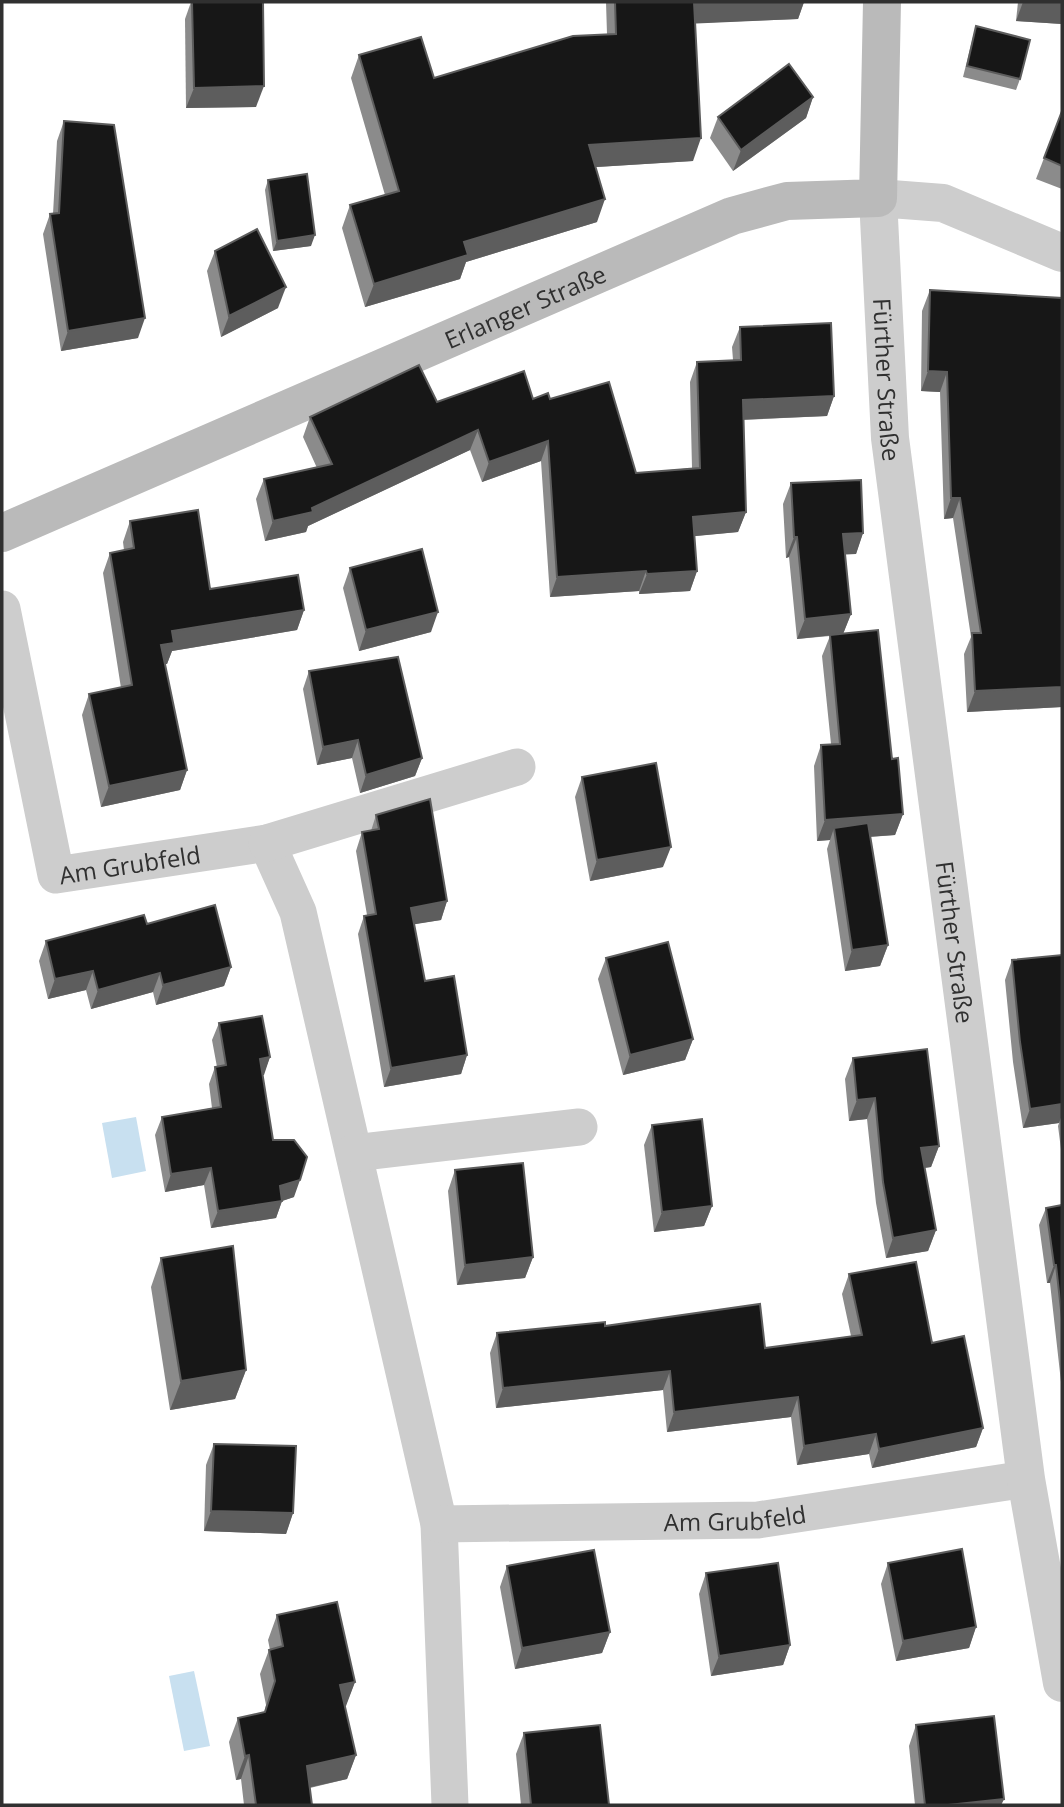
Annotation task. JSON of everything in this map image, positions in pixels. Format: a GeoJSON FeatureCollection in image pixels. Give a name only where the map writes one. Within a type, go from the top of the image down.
{"type":"FeatureCollection","features":[{"type":"Feature","properties":{"kind":"main road"},"geometry":{"type":"LineString","coordinates":[[878,198],[881,2]]}},
{"type":"Feature","properties":{"kind":"main road","name":"Erlanger Straße"},"geometry":{"type":"LineString","coordinates":[[2,533],[732,216],[787,201],[878,198]]}},
{"type":"Feature","properties":{"kind":"street"},"geometry":{"type":"LineString","coordinates":[[878,198],[943,203],[1062,253]]}},
{"type":"Feature","properties":{"kind":"street","name":"Fürther Straße"},"geometry":{"type":"LineString","coordinates":[[878,198],[890,438],[1026,1479],[1062,1683]]}},
{"type":"Feature","properties":{"kind":"street","name":"Am Grubfeld"},"geometry":{"type":"LineString","coordinates":[[2,609],[56,875],[267,843],[517,766]]}},
{"type":"Feature","properties":{"kind":"street"},"geometry":{"type":"LineString","coordinates":[[267,843],[298,912],[439,1524],[450,1805]]}},
{"type":"Feature","properties":{"kind":"street"},"geometry":{"type":"LineString","coordinates":[[354,1153],[579,1127]]}},
{"type":"Feature","properties":{"kind":"street","name":"Am Grubfeld"},"geometry":{"type":"LineString","coordinates":[[439,1524],[758,1520],[1026,1479]]}},
{"type":"Feature","properties":{"kind":"water"},"geometry":{"type":"Polygon","coordinates":[[[136,1117],[146,1171],[112,1178],[102,1123],[136,1117]]]}},
{"type":"Feature","properties":{"kind":"water"},"geometry":{"type":"Polygon","coordinates":[[[194,1671],[210,1746],[184,1751],[169,1676],[194,1671]]]}},
{"type":"Feature","properties":{"kind":"building"},"geometry":{"type":"Polygon","coordinates":[[[192,2],[263,2],[264,86],[194,88],[192,2]]]}},
{"type":"Feature","properties":{"kind":"building"},"geometry":{"type":"Polygon","coordinates":[[[615,2],[694,2],[701,138],[589,145],[605,199],[464,242],[468,255],[374,284],[350,205],[399,191],[359,55],[421,37],[434,78],[573,36],[616,34],[615,2]]]}},
{"type":"Feature","properties":{"kind":"building"},"geometry":{"type":"Polygon","coordinates":[[[976,26],[1030,40],[1020,79],[967,66],[976,26]]]}},
{"type":"Feature","properties":{"kind":"building"},"geometry":{"type":"Polygon","coordinates":[[[789,64],[813,97],[741,150],[718,117],[789,64]]]}},
{"type":"Feature","properties":{"kind":"building"},"geometry":{"type":"Polygon","coordinates":[[[1062,111],[1062,166],[1044,158],[1062,111]]]}},
{"type":"Feature","properties":{"kind":"building"},"geometry":{"type":"Polygon","coordinates":[[[64,121],[114,125],[145,318],[68,331],[50,214],[59,213],[64,121]]]}},
{"type":"Feature","properties":{"kind":"building"},"geometry":{"type":"Polygon","coordinates":[[[307,174],[315,235],[277,241],[268,180],[307,174]]]}},
{"type":"Feature","properties":{"kind":"building"},"geometry":{"type":"Polygon","coordinates":[[[257,229],[286,287],[229,316],[215,251],[257,229]]]}},
{"type":"Feature","properties":{"kind":"building"},"geometry":{"type":"Polygon","coordinates":[[[930,290],[1062,298],[1062,687],[975,691],[972,633],[981,633],[960,498],[951,498],[947,372],[928,371],[930,290]]]}},
{"type":"Feature","properties":{"kind":"building"},"geometry":{"type":"Polygon","coordinates":[[[831,323],[834,396],[743,400],[746,512],[693,517],[697,571],[647,574],[646,571],[557,577],[548,441],[489,462],[478,430],[312,508],[313,512],[273,521],[264,479],[332,464],[310,417],[419,365],[437,402],[524,371],[533,399],[548,393],[550,399],[609,382],[636,473],[700,468],[697,362],[741,360],[740,327],[831,323]]]}},
{"type":"Feature","properties":{"kind":"building"},"geometry":{"type":"Polygon","coordinates":[[[861,480],[863,533],[843,534],[851,614],[805,619],[797,537],[794,537],[791,483],[861,480]]]}},
{"type":"Feature","properties":{"kind":"building"},"geometry":{"type":"Polygon","coordinates":[[[198,510],[210,589],[298,575],[304,610],[172,631],[174,643],[161,645],[187,770],[109,786],[89,694],[132,685],[110,553],[134,548],[130,521],[198,510]]]}},
{"type":"Feature","properties":{"kind":"building"},"geometry":{"type":"Polygon","coordinates":[[[422,549],[438,612],[366,630],[350,568],[422,549]]]}},
{"type":"Feature","properties":{"kind":"building"},"geometry":{"type":"Polygon","coordinates":[[[878,630],[892,759],[898,758],[903,814],[825,820],[821,745],[840,744],[830,635],[878,630]]]}},
{"type":"Feature","properties":{"kind":"building"},"geometry":{"type":"Polygon","coordinates":[[[398,657],[422,758],[366,775],[358,740],[323,747],[309,671],[398,657]]]}},
{"type":"Feature","properties":{"kind":"building"},"geometry":{"type":"Polygon","coordinates":[[[656,763],[671,847],[597,860],[582,777],[656,763]]]}},
{"type":"Feature","properties":{"kind":"building"},"geometry":{"type":"Polygon","coordinates":[[[430,799],[447,901],[411,908],[425,981],[454,976],[467,1055],[391,1068],[364,916],[376,914],[362,832],[379,829],[376,815],[430,799]]]}},
{"type":"Feature","properties":{"kind":"building"},"geometry":{"type":"Polygon","coordinates":[[[868,823],[888,945],[852,950],[834,828],[868,823]]]}},
{"type":"Feature","properties":{"kind":"building"},"geometry":{"type":"Polygon","coordinates":[[[215,905],[231,967],[163,985],[160,973],[98,990],[93,971],[55,979],[46,941],[144,915],[147,924],[215,905]]]}},
{"type":"Feature","properties":{"kind":"building"},"geometry":{"type":"Polygon","coordinates":[[[668,942],[693,1039],[630,1055],[606,958],[668,942]]]}},
{"type":"Feature","properties":{"kind":"building"},"geometry":{"type":"Polygon","coordinates":[[[1062,955],[1062,1104],[1030,1109],[1012,960],[1062,955]]]}},
{"type":"Feature","properties":{"kind":"building"},"geometry":{"type":"Polygon","coordinates":[[[262,1016],[270,1057],[260,1059],[273,1140],[294,1140],[307,1157],[300,1180],[280,1186],[282,1201],[218,1211],[211,1168],[171,1174],[162,1117],[221,1107],[215,1067],[226,1065],[219,1023],[262,1016]]]}},
{"type":"Feature","properties":{"kind":"building"},"geometry":{"type":"Polygon","coordinates":[[[927,1049],[939,1146],[921,1148],[936,1230],[893,1238],[883,1182],[875,1098],[857,1100],[853,1058],[927,1049]]]}},
{"type":"Feature","properties":{"kind":"building"},"geometry":{"type":"Polygon","coordinates":[[[702,1119],[712,1206],[662,1212],[652,1125],[702,1119]]]}},
{"type":"Feature","properties":{"kind":"building"},"geometry":{"type":"Polygon","coordinates":[[[523,1163],[533,1257],[465,1265],[455,1170],[523,1163]]]}},
{"type":"Feature","properties":{"kind":"building"},"geometry":{"type":"Polygon","coordinates":[[[1062,1205],[1062,1319],[1046,1208],[1062,1205]]]}},
{"type":"Feature","properties":{"kind":"building"},"geometry":{"type":"Polygon","coordinates":[[[233,1246],[246,1370],[181,1381],[161,1258],[233,1246]]]}},
{"type":"Feature","properties":{"kind":"building"},"geometry":{"type":"Polygon","coordinates":[[[916,1262],[932,1343],[964,1336],[983,1428],[879,1449],[876,1434],[804,1446],[798,1397],[674,1412],[670,1371],[503,1388],[497,1333],[605,1322],[605,1326],[760,1304],[765,1348],[862,1335],[849,1274],[916,1262]]]}},
{"type":"Feature","properties":{"kind":"building"},"geometry":{"type":"Polygon","coordinates":[[[214,1444],[296,1446],[293,1513],[211,1511],[214,1444]]]}},
{"type":"Feature","properties":{"kind":"building"},"geometry":{"type":"Polygon","coordinates":[[[962,1549],[976,1627],[903,1641],[888,1563],[962,1549]]]}},
{"type":"Feature","properties":{"kind":"building"},"geometry":{"type":"Polygon","coordinates":[[[594,1550],[610,1632],[522,1648],[507,1566],[594,1550]]]}},
{"type":"Feature","properties":{"kind":"building"},"geometry":{"type":"Polygon","coordinates":[[[778,1563],[790,1645],[719,1656],[706,1573],[778,1563]]]}},
{"type":"Feature","properties":{"kind":"building"},"geometry":{"type":"Polygon","coordinates":[[[337,1602],[355,1682],[340,1685],[356,1755],[307,1766],[312,1805],[256,1805],[249,1755],[245,1756],[238,1718],[265,1712],[275,1681],[269,1650],[283,1646],[277,1615],[337,1602]]]}},
{"type":"Feature","properties":{"kind":"building"},"geometry":{"type":"Polygon","coordinates":[[[994,1716],[1004,1799],[925,1805],[916,1725],[994,1716]]]}},
{"type":"Feature","properties":{"kind":"building"},"geometry":{"type":"Polygon","coordinates":[[[600,1725],[609,1805],[531,1805],[524,1733],[600,1725]]]}}]}
